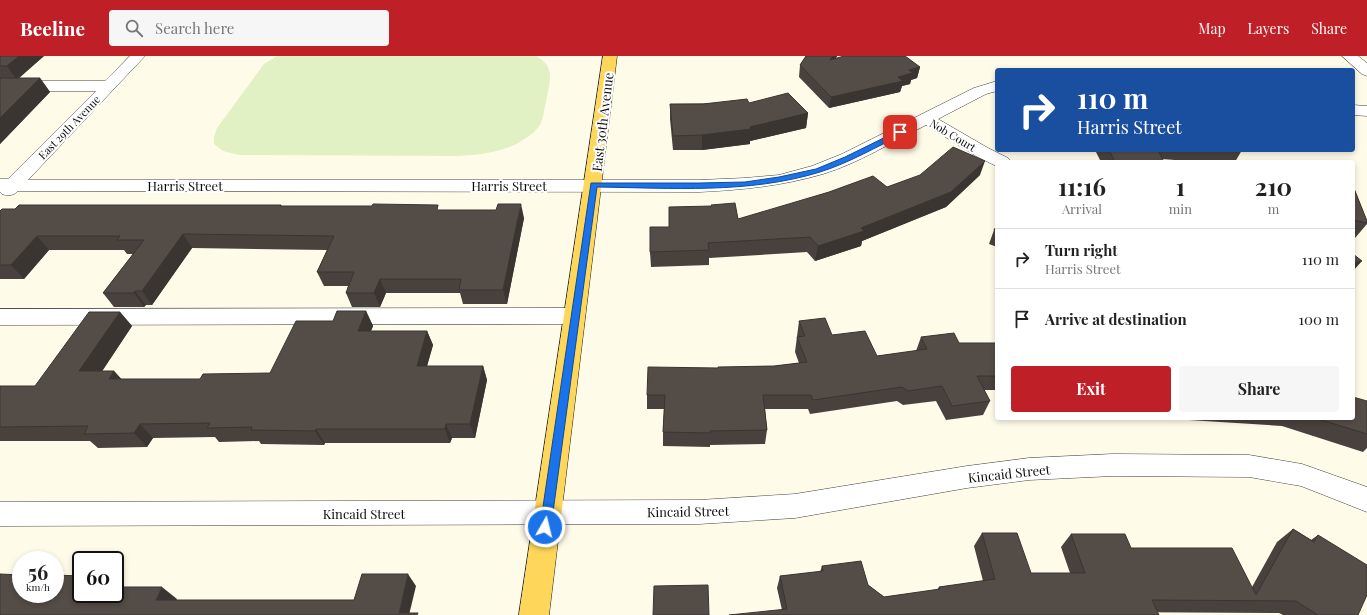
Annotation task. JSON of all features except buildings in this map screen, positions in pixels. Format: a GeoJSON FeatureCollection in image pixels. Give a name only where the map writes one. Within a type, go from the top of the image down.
{"type":"FeatureCollection","features":[{"type":"Feature","properties":{"kind":"main road","name":"East 30th Avenue"},"geometry":{"type":"LineString","coordinates":[[534,615],[574,316],[594,185],[610,56]]}},
{"type":"Feature","properties":{"kind":"street","name":"East 29th Avenue"},"geometry":{"type":"LineString","coordinates":[[0,198],[7,184],[138,56]]}},
{"type":"Feature","properties":{"kind":"street"},"geometry":{"type":"LineString","coordinates":[[1349,56],[1367,72]]}},
{"type":"Feature","properties":{"kind":"street"},"geometry":{"type":"LineString","coordinates":[[0,86],[109,86]]}},
{"type":"Feature","properties":{"kind":"street","name":"Harris Street"},"geometry":{"type":"LineString","coordinates":[[7,184],[707,186],[745,184],[779,180],[818,170],[848,158],[980,91],[995,87]]}},
{"type":"Feature","properties":{"kind":"street"},"geometry":{"type":"LineString","coordinates":[[1355,110],[1367,111]]}},
{"type":"Feature","properties":{"kind":"street","name":"Nob Court"},"geometry":{"type":"LineString","coordinates":[[926,119],[998,160]]}},
{"type":"Feature","properties":{"kind":"street"},"geometry":{"type":"LineString","coordinates":[[0,317],[574,316]]}},
{"type":"Feature","properties":{"kind":"street","name":"Kincaid Street"},"geometry":{"type":"LineString","coordinates":[[0,514],[699,512],[795,506],[967,477],[1029,469],[1114,465],[1248,466],[1302,475],[1360,496],[1367,500]]}},
{"type":"Feature","properties":{"kind":"green space"},"geometry":{"type":"Polygon","coordinates":[[[277,56],[536,56],[543,60],[547,65],[550,82],[543,118],[534,132],[511,147],[494,152],[458,156],[239,155],[223,151],[214,144],[214,137],[217,128],[264,64],[277,56]]]}},
{"type":"Feature","properties":{"kind":"route"},"geometry":{"type":"LineString","coordinates":[[545,527],[574,316],[594,185],[699,186],[745,184],[779,180],[818,170],[848,158],[900,132]]}}]}
